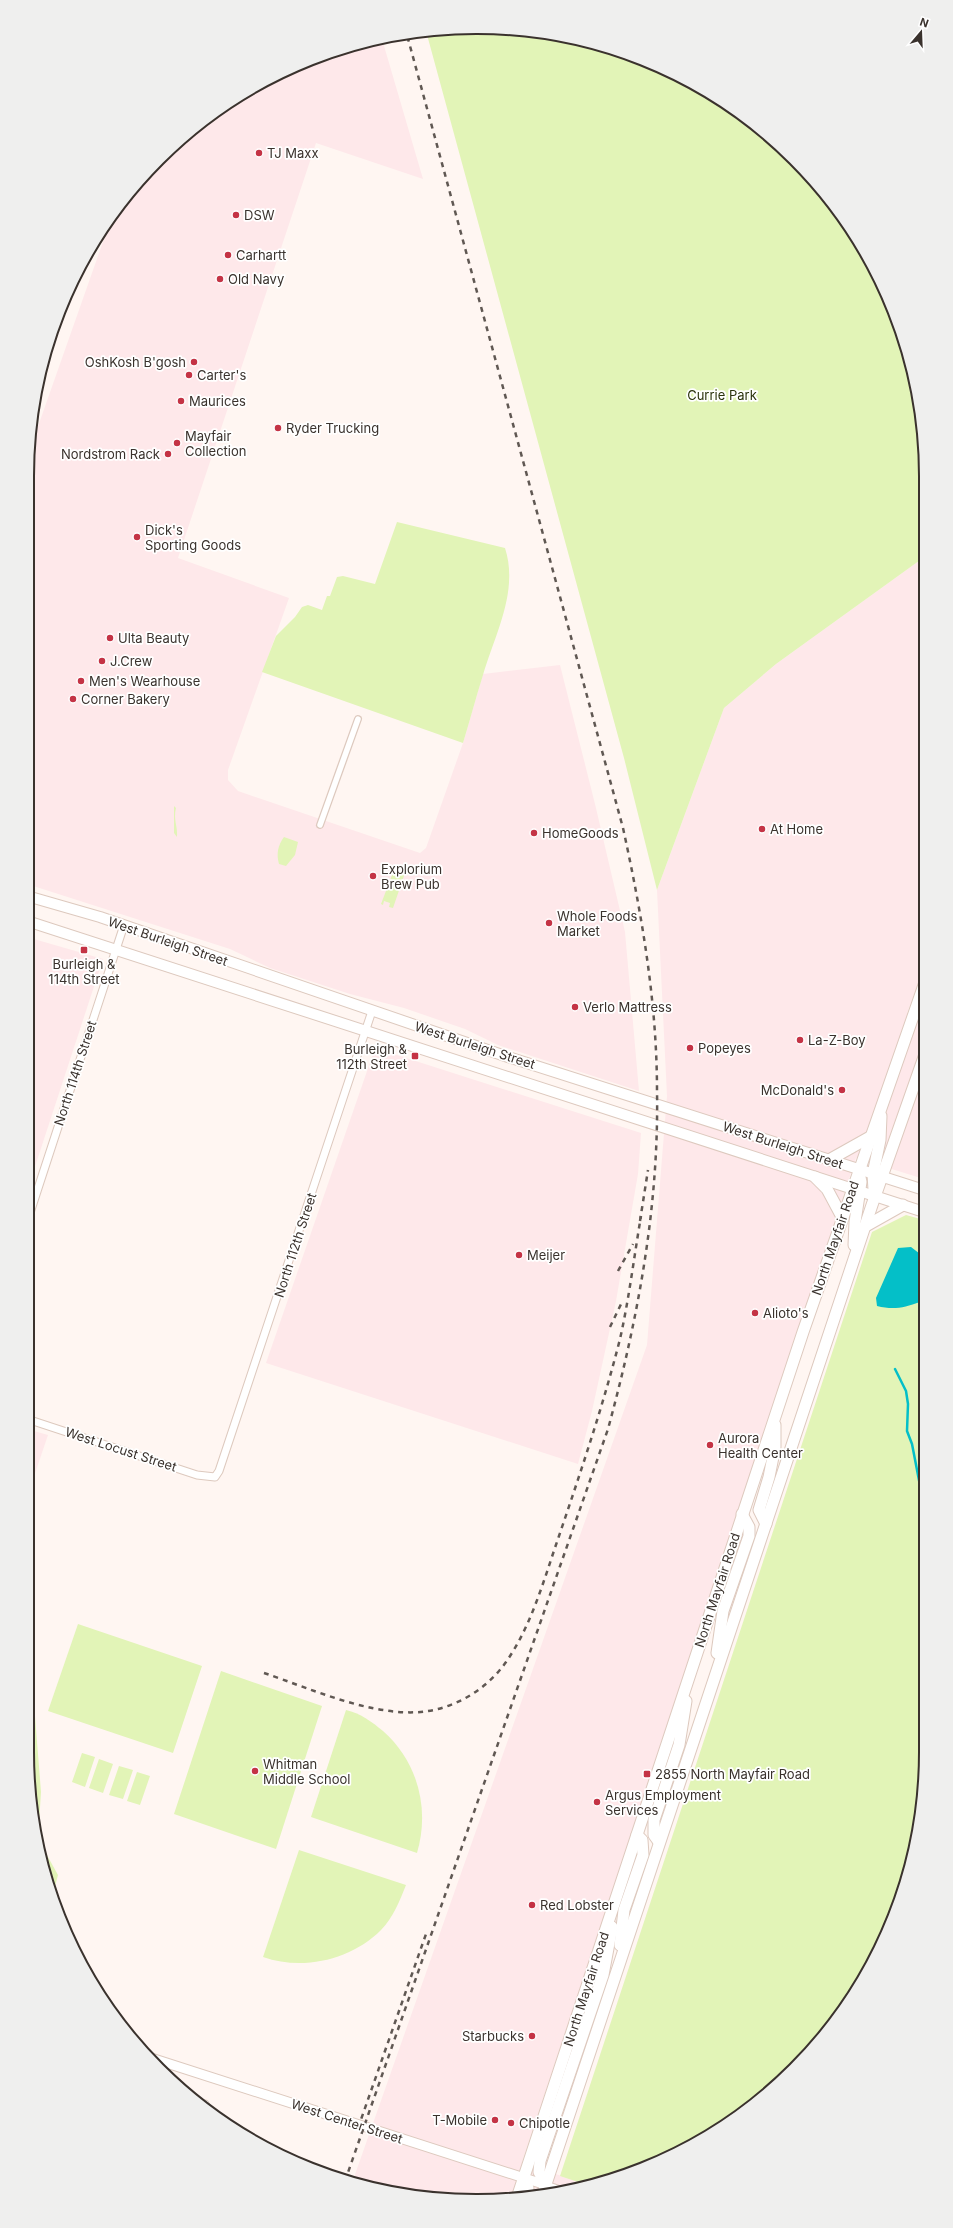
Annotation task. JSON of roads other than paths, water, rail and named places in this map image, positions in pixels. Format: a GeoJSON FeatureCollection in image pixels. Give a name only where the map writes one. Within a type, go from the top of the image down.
{"type":"FeatureCollection","features":[{"type":"Feature","properties":{"kind":"main road","name":"West Burleigh Street"},"geometry":{"type":"LineString","coordinates":[[34,898],[124,925],[372,1011],[858,1170],[919,1189]]}},
{"type":"Feature","properties":{"kind":"main road","name":"West Burleigh Street"},"geometry":{"type":"LineString","coordinates":[[34,923],[919,1210]]}},
{"type":"Feature","properties":{"kind":"main road","name":"North Mayfair Road"},"geometry":{"type":"LineString","coordinates":[[858,1170],[919,999]]}},
{"type":"Feature","properties":{"kind":"main road"},"geometry":{"type":"LineString","coordinates":[[877,1176],[919,1070]]}},
{"type":"Feature","properties":{"kind":"main road"},"geometry":{"type":"LineString","coordinates":[[875,1196],[880,1140],[881,1106]]}},
{"type":"Feature","properties":{"kind":"main road"},"geometry":{"type":"LineString","coordinates":[[829,1160],[870,1137]]}},
{"type":"Feature","properties":{"kind":"main road"},"geometry":{"type":"LineString","coordinates":[[854,1258],[856,1190],[861,1182],[858,1170]]}},
{"type":"Feature","properties":{"kind":"main road"},"geometry":{"type":"LineString","coordinates":[[815,1177],[827,1189],[842,1217]]}},
{"type":"Feature","properties":{"kind":"main road","name":"North Mayfair Road"},"geometry":{"type":"LineString","coordinates":[[519,2192],[742,1514],[842,1217],[856,1190]]}},
{"type":"Feature","properties":{"kind":"main road","name":"North Mayfair Road"},"geometry":{"type":"LineString","coordinates":[[545,2188],[875,1196]]}},
{"type":"Feature","properties":{"kind":"main road"},"geometry":{"type":"LineString","coordinates":[[864,1227],[903,1205]]}},
{"type":"Feature","properties":{"kind":"main road"},"geometry":{"type":"LineString","coordinates":[[766,1524],[759,1510],[769,1477],[775,1447],[775,1416]]}},
{"type":"Feature","properties":{"kind":"main road"},"geometry":{"type":"LineString","coordinates":[[712,1683],[723,1612],[749,1536],[749,1527],[742,1514]]}},
{"type":"Feature","properties":{"kind":"main road"},"geometry":{"type":"LineString","coordinates":[[659,1842],[654,1835],[654,1820],[679,1745],[692,1669]]}},
{"type":"Feature","properties":{"kind":"main road"},"geometry":{"type":"LineString","coordinates":[[616,1974],[624,1910],[643,1855],[642,1840],[637,1835]]}},
{"type":"Feature","properties":{"kind":"main road"},"geometry":{"type":"LineString","coordinates":[[544,2188],[539,2172],[540,2161],[603,1975],[616,1899]]}},
{"type":"Feature","properties":{"kind":"main road"},"geometry":{"type":"LineString","coordinates":[[524,2178],[528,2191]]}},
{"type":"Feature","properties":{"kind":"street"},"geometry":{"type":"LineString","coordinates":[[320,825],[358,719]]}},
{"type":"Feature","properties":{"kind":"street","name":"North 114th Street"},"geometry":{"type":"LineString","coordinates":[[34,1200],[124,925]]}},
{"type":"Feature","properties":{"kind":"street","name":"North 112th Street"},"geometry":{"type":"LineString","coordinates":[[215,1477],[219,1471],[254,1370],[372,1011]]}},
{"type":"Feature","properties":{"kind":"street","name":"West Locust Street"},"geometry":{"type":"LineString","coordinates":[[34,1421],[197,1475],[215,1477]]}},
{"type":"Feature","properties":{"kind":"street","name":"West Center Street"},"geometry":{"type":"LineString","coordinates":[[161,2061],[524,2178],[542,2189]]}},
{"type":"Feature","properties":{"kind":"water"},"geometry":{"type":"Polygon","coordinates":[[[911,1247],[919,1253],[919,1302],[898,1308],[877,1306],[876,1298],[898,1248],[911,1247]]]}},
{"type":"Feature","properties":{"kind":"waterway"},"geometry":{"type":"LineString","coordinates":[[895,1369],[906,1391],[908,1404],[907,1431],[912,1444],[919,1480]]}},
{"type":"Feature","properties":{"kind":"railway"},"geometry":{"type":"LineString","coordinates":[[347,2175],[608,1429],[629,1346],[644,1262],[650,1219],[657,1134],[656,1058],[651,992],[642,926],[623,828],[408,40]]}},
{"type":"Feature","properties":{"kind":"railway"},"geometry":{"type":"LineString","coordinates":[[640,1221],[648,1170]]}},
{"type":"Feature","properties":{"kind":"railway"},"geometry":{"type":"LineString","coordinates":[[264,1673],[350,1703],[396,1712],[417,1712],[438,1709],[458,1702],[476,1692],[500,1670],[515,1648],[537,1601],[591,1438],[620,1339],[641,1216]]}},
{"type":"Feature","properties":{"kind":"railway"},"geometry":{"type":"LineString","coordinates":[[618,1271],[633,1244]]}},
{"type":"Feature","properties":{"kind":"railway"},"geometry":{"type":"LineString","coordinates":[[610,1327],[623,1300]]}},
{"type":"Feature","properties":{"kind":"railway"},"geometry":{"type":"LineString","coordinates":[[358,2128],[426,1934]]}},
{"type":"Feature","properties":{"kind":"place","name":"TJ Maxx"},"geometry":{"type":"Point","coordinates":[259,153]}},
{"type":"Feature","properties":{"kind":"place","name":"DSW"},"geometry":{"type":"Point","coordinates":[236,215]}},
{"type":"Feature","properties":{"kind":"place","name":"Carhartt"},"geometry":{"type":"Point","coordinates":[228,255]}},
{"type":"Feature","properties":{"kind":"place","name":"Old Navy"},"geometry":{"type":"Point","coordinates":[220,279]}},
{"type":"Feature","properties":{"kind":"place","name":"OshKosh B'gosh"},"geometry":{"type":"Point","coordinates":[194,362]}},
{"type":"Feature","properties":{"kind":"place","name":"Carter's"},"geometry":{"type":"Point","coordinates":[189,375]}},
{"type":"Feature","properties":{"kind":"place","name":"Maurices"},"geometry":{"type":"Point","coordinates":[181,401]}},
{"type":"Feature","properties":{"kind":"place","name":"Ryder Trucking"},"geometry":{"type":"Point","coordinates":[278,428]}},
{"type":"Feature","properties":{"kind":"place","name":"Mayfair Collection"},"geometry":{"type":"Point","coordinates":[177,443]}},
{"type":"Feature","properties":{"kind":"place","name":"Nordstrom Rack"},"geometry":{"type":"Point","coordinates":[168,454]}},
{"type":"Feature","properties":{"kind":"place","name":"Dick's Sporting Goods"},"geometry":{"type":"Point","coordinates":[137,537]}},
{"type":"Feature","properties":{"kind":"place","name":"Ulta Beauty"},"geometry":{"type":"Point","coordinates":[110,638]}},
{"type":"Feature","properties":{"kind":"place","name":"J.Crew"},"geometry":{"type":"Point","coordinates":[102,661]}},
{"type":"Feature","properties":{"kind":"place","name":"Men's Wearhouse"},"geometry":{"type":"Point","coordinates":[81,681]}},
{"type":"Feature","properties":{"kind":"place","name":"Corner Bakery"},"geometry":{"type":"Point","coordinates":[73,699]}},
{"type":"Feature","properties":{"kind":"place","name":"At Home"},"geometry":{"type":"Point","coordinates":[762,829]}},
{"type":"Feature","properties":{"kind":"place","name":"HomeGoods"},"geometry":{"type":"Point","coordinates":[534,833]}},
{"type":"Feature","properties":{"kind":"place","name":"Explorium Brew Pub"},"geometry":{"type":"Point","coordinates":[373,876]}},
{"type":"Feature","properties":{"kind":"place","name":"Whole Foods Market"},"geometry":{"type":"Point","coordinates":[549,923]}},
{"type":"Feature","properties":{"kind":"place","name":"Burleigh & 114th Street"},"geometry":{"type":"Point","coordinates":[84,950]}},
{"type":"Feature","properties":{"kind":"place","name":"Verlo Mattress"},"geometry":{"type":"Point","coordinates":[575,1007]}},
{"type":"Feature","properties":{"kind":"place","name":"La-Z-Boy"},"geometry":{"type":"Point","coordinates":[800,1040]}},
{"type":"Feature","properties":{"kind":"place","name":"Popeyes"},"geometry":{"type":"Point","coordinates":[690,1048]}},
{"type":"Feature","properties":{"kind":"place","name":"Burleigh & 112th Street"},"geometry":{"type":"Point","coordinates":[415,1056]}},
{"type":"Feature","properties":{"kind":"place","name":"McDonald's"},"geometry":{"type":"Point","coordinates":[842,1090]}},
{"type":"Feature","properties":{"kind":"place","name":"Meijer"},"geometry":{"type":"Point","coordinates":[519,1255]}},
{"type":"Feature","properties":{"kind":"place","name":"Alioto's"},"geometry":{"type":"Point","coordinates":[755,1313]}},
{"type":"Feature","properties":{"kind":"place","name":"Aurora Health Center"},"geometry":{"type":"Point","coordinates":[710,1445]}},
{"type":"Feature","properties":{"kind":"place","name":"Whitman Middle School"},"geometry":{"type":"Point","coordinates":[255,1771]}},
{"type":"Feature","properties":{"kind":"place","name":"2855 North Mayfair Road"},"geometry":{"type":"Point","coordinates":[647,1774]}},
{"type":"Feature","properties":{"kind":"place","name":"Argus Employment Services"},"geometry":{"type":"Point","coordinates":[597,1802]}},
{"type":"Feature","properties":{"kind":"place","name":"Red Lobster"},"geometry":{"type":"Point","coordinates":[532,1905]}},
{"type":"Feature","properties":{"kind":"place","name":"Starbucks"},"geometry":{"type":"Point","coordinates":[532,2036]}},
{"type":"Feature","properties":{"kind":"place","name":"T-Mobile"},"geometry":{"type":"Point","coordinates":[495,2120]}},
{"type":"Feature","properties":{"kind":"place","name":"Chipotle"},"geometry":{"type":"Point","coordinates":[511,2123]}},
{"type":"Feature","properties":{"kind":"park label","name":"Currie Park"},"geometry":{"type":"Point","coordinates":[722,395]}}]}
